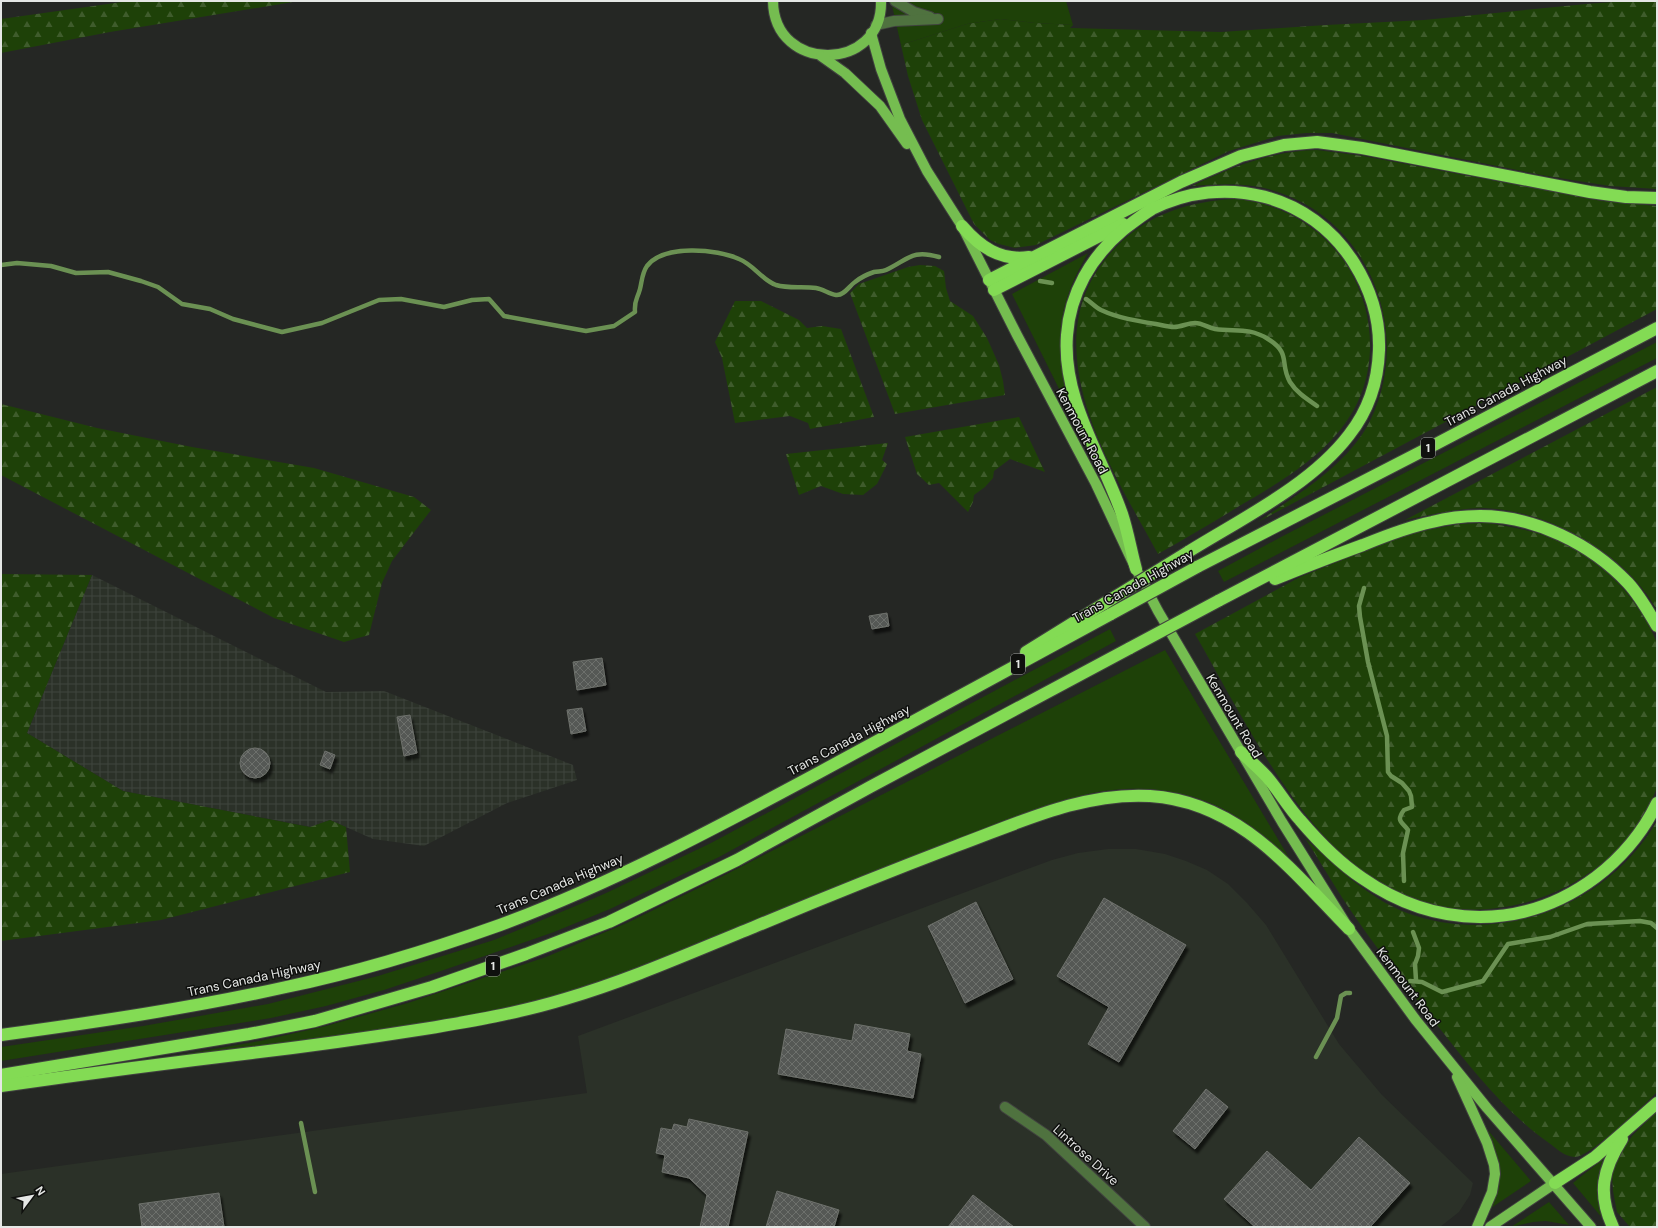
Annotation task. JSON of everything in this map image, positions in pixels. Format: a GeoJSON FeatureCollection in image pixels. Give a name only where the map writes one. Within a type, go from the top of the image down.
{"type":"FeatureCollection","features":[{"type":"Feature","properties":{"kind":"highway"},"geometry":{"type":"LineString","coordinates":[[991,285],[1040,255],[1154,195],[1225,162],[1262,149],[1294,143],[1317,142],[1349,146],[1590,192],[1626,197],[1657,198]]}},
{"type":"Feature","properties":{"kind":"highway"},"geometry":{"type":"LineString","coordinates":[[925,714],[1290,488],[1340,446],[1357,424],[1373,388],[1379,361],[1379,332],[1375,312],[1367,288],[1349,254],[1322,226],[1297,209],[1270,198],[1244,192],[1199,195],[1179,199],[1149,211],[991,285]]}},
{"type":"Feature","properties":{"kind":"highway"},"geometry":{"type":"LineString","coordinates":[[1136,569],[1122,515],[1078,410],[1070,373],[1067,338],[1072,306],[1080,285],[1091,264],[1104,248],[1118,235],[1149,211]]}},
{"type":"Feature","properties":{"kind":"highway"},"geometry":{"type":"LineString","coordinates":[[962,226],[984,248],[995,253],[1014,258],[1040,255]]}},
{"type":"Feature","properties":{"kind":"highway","name":"Trans Canada Highway"},"geometry":{"type":"LineString","coordinates":[[1,1035],[107,1020],[226,1000],[288,987],[350,972],[470,935],[562,900],[691,840],[1197,567],[1657,328]]}},
{"type":"Feature","properties":{"kind":"highway","name":"1"},"geometry":{"type":"LineString","coordinates":[[1,1075],[233,1037],[315,1021],[432,987],[546,947],[609,922],[737,860],[870,787],[1218,601],[1657,372]]}},
{"type":"Feature","properties":{"kind":"highway"},"geometry":{"type":"LineString","coordinates":[[1218,601],[1406,528],[1449,518],[1480,516],[1503,518],[1528,524],[1571,540],[1590,551],[1629,584],[1645,605],[1657,626]]}},
{"type":"Feature","properties":{"kind":"highway"},"geometry":{"type":"LineString","coordinates":[[1241,752],[1266,776],[1299,820],[1318,840],[1360,877],[1384,892],[1406,903],[1448,915],[1476,917],[1518,914],[1541,908],[1564,897],[1586,884],[1606,869],[1624,852],[1641,830],[1657,803]]}},
{"type":"Feature","properties":{"kind":"highway"},"geometry":{"type":"LineString","coordinates":[[1,1086],[371,1037],[525,1010],[613,983],[908,864],[1026,820],[1076,803],[1112,797],[1146,796],[1180,800],[1206,808],[1233,822],[1262,842],[1349,929]]}},
{"type":"Feature","properties":{"kind":"highway"},"geometry":{"type":"LineString","coordinates":[[1555,1183],[1595,1157],[1628,1130],[1657,1103]]}},
{"type":"Feature","properties":{"kind":"highway"},"geometry":{"type":"LineString","coordinates":[[1613,1227],[1605,1202],[1604,1180],[1610,1160],[1628,1130]]}},
{"type":"Feature","properties":{"kind":"main road"},"geometry":{"type":"LineString","coordinates":[[773,1],[776,21],[789,40],[798,48],[820,56],[830,56],[849,52],[865,41],[874,29],[879,16],[881,1]]}},
{"type":"Feature","properties":{"kind":"main road","name":"Kenmount Road"},"geometry":{"type":"LineString","coordinates":[[874,29],[880,69],[900,119],[927,171]]}},
{"type":"Feature","properties":{"kind":"main road","name":"Kenmount Road"},"geometry":{"type":"LineString","coordinates":[[820,56],[845,73],[880,106],[927,171],[962,226],[991,285],[1096,484],[1136,569],[1178,648],[1301,853],[1349,929],[1383,976],[1453,1066],[1515,1140],[1555,1183],[1591,1227]]}},
{"type":"Feature","properties":{"kind":"main road"},"geometry":{"type":"LineString","coordinates":[[1453,1066],[1491,1154],[1494,1165],[1495,1174],[1492,1192],[1477,1227]]}},
{"type":"Feature","properties":{"kind":"main road"},"geometry":{"type":"LineString","coordinates":[[1490,1227],[1555,1183]]}},
{"type":"Feature","properties":{"kind":"street"},"geometry":{"type":"LineString","coordinates":[[874,29],[894,21],[938,19],[914,12],[895,1]]}},
{"type":"Feature","properties":{"kind":"street","name":"Lintrose Drive"},"geometry":{"type":"LineString","coordinates":[[1005,1107],[1046,1135],[1145,1227]]}},
{"type":"Feature","properties":{"kind":"shaded area"},"geometry":{"type":"Polygon","coordinates":[[[92,575],[326,692],[384,691],[573,765],[577,780],[507,803],[424,846],[373,839],[330,820],[311,827],[123,791],[27,733],[92,575]]]}},
{"type":"Feature","properties":{"kind":"shaded area"},"geometry":{"type":"Polygon","coordinates":[[[1108,849],[1136,849],[1165,854],[1186,861],[1207,870],[1228,884],[1247,903],[1266,925],[1339,1044],[1382,1095],[1473,1183],[1470,1195],[1459,1212],[1440,1227],[1,1227],[1,1174],[587,1093],[578,1036],[1052,860],[1078,853],[1108,849]]]}},
{"type":"Feature","properties":{"kind":"green space"},"geometry":{"type":"Polygon","coordinates":[[[129,1],[299,1],[110,32],[1,53],[1,19],[129,1]]]}},
{"type":"Feature","properties":{"kind":"green space"},"geometry":{"type":"Polygon","coordinates":[[[891,1],[1066,1],[1073,25],[1000,19],[967,24],[901,45],[891,1]]]}},
{"type":"Feature","properties":{"kind":"green space"},"geometry":{"type":"Polygon","coordinates":[[[1628,1],[1657,1],[1657,189],[1610,186],[1547,176],[1332,133],[1306,133],[1278,136],[1229,151],[1036,245],[1015,248],[990,240],[974,224],[922,120],[908,76],[901,45],[967,24],[1000,19],[1073,25],[1070,28],[1221,32],[1424,20],[1628,1]]]}},
{"type":"Feature","properties":{"kind":"green space"},"geometry":{"type":"Polygon","coordinates":[[[1317,150],[1363,156],[1602,201],[1657,206],[1657,309],[1258,522],[1302,492],[1330,470],[1343,458],[1365,430],[1379,398],[1386,365],[1386,331],[1379,298],[1366,267],[1347,239],[1323,216],[1293,198],[1256,186],[1218,184],[1192,186],[1222,172],[1253,161],[1284,153],[1317,150]]]}},
{"type":"Feature","properties":{"kind":"green space"},"geometry":{"type":"Polygon","coordinates":[[[1235,199],[1252,201],[1284,212],[1313,229],[1338,253],[1348,267],[1358,286],[1365,307],[1370,339],[1366,378],[1357,403],[1344,425],[1328,444],[1308,461],[1287,477],[1158,554],[1118,481],[1100,441],[1085,401],[1077,360],[1078,320],[1091,282],[1117,246],[1129,235],[1142,225],[1171,211],[1202,203],[1235,199]]]}},
{"type":"Feature","properties":{"kind":"green space"},"geometry":{"type":"Polygon","coordinates":[[[1088,253],[1069,293],[1061,328],[1062,364],[1068,407],[1012,294],[1088,253]]]}},
{"type":"Feature","properties":{"kind":"green space"},"geometry":{"type":"Polygon","coordinates":[[[920,265],[935,266],[944,271],[946,288],[950,301],[973,316],[987,338],[999,365],[1005,395],[895,414],[850,293],[859,284],[908,267],[920,265]]]}},
{"type":"Feature","properties":{"kind":"green space"},"geometry":{"type":"Polygon","coordinates":[[[735,301],[761,301],[799,320],[807,328],[822,326],[841,329],[874,417],[810,429],[808,423],[790,416],[735,423],[722,358],[715,342],[735,301]]]}},
{"type":"Feature","properties":{"kind":"green space"},"geometry":{"type":"Polygon","coordinates":[[[1657,342],[1657,358],[1224,582],[1218,571],[1281,537],[1657,342]]]}},
{"type":"Feature","properties":{"kind":"green space"},"geometry":{"type":"Polygon","coordinates":[[[1657,387],[1657,610],[1643,589],[1625,570],[1605,553],[1582,538],[1558,526],[1534,517],[1508,511],[1474,508],[1454,510],[1405,520],[1657,387]]]}},
{"type":"Feature","properties":{"kind":"green space"},"geometry":{"type":"Polygon","coordinates":[[[1,404],[97,428],[192,447],[314,468],[414,497],[431,510],[392,561],[382,583],[369,635],[344,642],[274,618],[1,475],[1,404]]]}},
{"type":"Feature","properties":{"kind":"green space"},"geometry":{"type":"Polygon","coordinates":[[[1019,417],[1045,472],[1010,459],[994,471],[993,478],[985,487],[974,495],[973,502],[968,512],[939,483],[929,485],[917,474],[905,437],[1019,417]]]}},
{"type":"Feature","properties":{"kind":"green space"},"geometry":{"type":"Polygon","coordinates":[[[888,443],[882,460],[887,464],[877,484],[863,495],[843,494],[821,486],[799,495],[786,454],[888,443]]]}},
{"type":"Feature","properties":{"kind":"green space"},"geometry":{"type":"Polygon","coordinates":[[[1487,523],[1536,533],[1566,544],[1594,562],[1617,582],[1627,592],[1644,616],[1657,643],[1657,781],[1656,790],[1640,821],[1619,848],[1592,871],[1563,889],[1530,901],[1496,908],[1462,909],[1428,904],[1417,901],[1395,891],[1373,879],[1345,857],[1322,834],[1301,809],[1262,752],[1195,634],[1300,577],[1406,534],[1459,524],[1487,523]]]}},
{"type":"Feature","properties":{"kind":"green space"},"geometry":{"type":"Polygon","coordinates":[[[1,574],[92,575],[27,733],[123,791],[310,827],[330,820],[346,827],[350,872],[161,920],[1,941],[1,574]]]}},
{"type":"Feature","properties":{"kind":"green space"},"geometry":{"type":"Polygon","coordinates":[[[1110,629],[1116,641],[719,857],[610,909],[554,932],[384,990],[326,1006],[271,1018],[1,1061],[1,1047],[143,1026],[268,1004],[378,976],[494,940],[604,894],[711,843],[1110,629]]]}},
{"type":"Feature","properties":{"kind":"green space"},"geometry":{"type":"Polygon","coordinates":[[[1165,650],[1291,861],[1265,838],[1237,817],[1219,807],[1201,800],[1161,790],[1121,789],[1100,792],[1075,798],[1032,812],[677,953],[581,989],[505,1009],[352,1035],[133,1063],[260,1041],[326,1026],[408,1003],[546,957],[627,923],[719,878],[1165,650]]]}},
{"type":"Feature","properties":{"kind":"green space"},"geometry":{"type":"Polygon","coordinates":[[[1657,821],[1657,1092],[1604,1140],[1582,1155],[1575,1157],[1568,1156],[1561,1152],[1533,1131],[1503,1103],[1476,1073],[1365,931],[1305,838],[1365,890],[1393,907],[1407,913],[1442,922],[1478,925],[1514,921],[1548,912],[1581,896],[1610,876],[1636,851],[1657,821]]]}},
{"type":"Feature","properties":{"kind":"green space"},"geometry":{"type":"Polygon","coordinates":[[[1657,1111],[1657,1227],[1630,1227],[1617,1212],[1613,1191],[1612,1173],[1620,1154],[1632,1136],[1657,1111]]]}},
{"type":"Feature","properties":{"kind":"green space"},"geometry":{"type":"Polygon","coordinates":[[[1486,1128],[1531,1181],[1491,1208],[1498,1187],[1499,1168],[1486,1128]]]}},
{"type":"Feature","properties":{"kind":"green space"},"geometry":{"type":"Polygon","coordinates":[[[1603,1159],[1598,1189],[1603,1219],[1573,1183],[1603,1159]]]}},
{"type":"Feature","properties":{"kind":"green space"},"geometry":{"type":"Polygon","coordinates":[[[1549,1202],[1569,1225],[1546,1221],[1533,1222],[1511,1227],[1549,1202]]]}},
{"type":"Feature","properties":{"kind":"building"},"geometry":{"type":"Polygon","coordinates":[[[887,613],[889,626],[872,629],[869,616],[887,613]]]}},
{"type":"Feature","properties":{"kind":"building"},"geometry":{"type":"Polygon","coordinates":[[[602,658],[606,685],[577,690],[573,662],[602,658]]]}},
{"type":"Feature","properties":{"kind":"building"},"geometry":{"type":"Polygon","coordinates":[[[582,708],[586,731],[571,734],[567,710],[582,708]]]}},
{"type":"Feature","properties":{"kind":"building"},"geometry":{"type":"Polygon","coordinates":[[[410,715],[417,753],[404,756],[397,717],[410,715]]]}},
{"type":"Feature","properties":{"kind":"building"},"geometry":{"type":"Polygon","coordinates":[[[255,748],[266,752],[270,763],[266,774],[255,778],[244,774],[240,763],[244,752],[255,748]]]}},
{"type":"Feature","properties":{"kind":"building"},"geometry":{"type":"Polygon","coordinates":[[[325,751],[335,755],[330,769],[320,765],[325,751]]]}},
{"type":"Feature","properties":{"kind":"building"},"geometry":{"type":"Polygon","coordinates":[[[1104,898],[1186,945],[1119,1062],[1088,1044],[1109,1007],[1057,976],[1104,898]]]}},
{"type":"Feature","properties":{"kind":"building"},"geometry":{"type":"Polygon","coordinates":[[[976,902],[1013,979],[965,1003],[928,926],[976,902]]]}},
{"type":"Feature","properties":{"kind":"building"},"geometry":{"type":"Polygon","coordinates":[[[855,1024],[910,1034],[907,1051],[921,1054],[913,1098],[778,1074],[786,1029],[852,1041],[855,1024]]]}},
{"type":"Feature","properties":{"kind":"building"},"geometry":{"type":"Polygon","coordinates":[[[1206,1089],[1228,1107],[1195,1149],[1173,1131],[1206,1089]]]}},
{"type":"Feature","properties":{"kind":"building"},"geometry":{"type":"Polygon","coordinates":[[[689,1119],[748,1132],[728,1227],[700,1227],[707,1195],[689,1178],[662,1172],[665,1155],[656,1153],[661,1128],[672,1130],[674,1124],[687,1127],[689,1119]]]}},
{"type":"Feature","properties":{"kind":"building"},"geometry":{"type":"Polygon","coordinates":[[[1359,1137],[1410,1183],[1370,1227],[1255,1227],[1224,1199],[1267,1151],[1311,1190],[1359,1137]]]}},
{"type":"Feature","properties":{"kind":"building"},"geometry":{"type":"Polygon","coordinates":[[[777,1191],[839,1210],[834,1227],[766,1227],[777,1191]]]}},
{"type":"Feature","properties":{"kind":"building"},"geometry":{"type":"Polygon","coordinates":[[[219,1193],[224,1227],[142,1227],[139,1204],[219,1193]]]}},
{"type":"Feature","properties":{"kind":"building"},"geometry":{"type":"Polygon","coordinates":[[[973,1195],[1014,1227],[948,1227],[973,1195]]]}},
{"type":"Feature","properties":{"kind":"waterway"},"geometry":{"type":"LineString","coordinates":[[1,265],[17,263],[51,266],[76,273],[108,272],[158,287],[182,304],[210,309],[233,319],[282,332],[322,323],[379,300],[401,299],[444,307],[472,300],[489,299],[504,316],[586,331],[614,326],[635,312],[635,302],[640,289],[643,274],[647,266],[655,259],[665,254],[678,251],[705,251],[729,256],[739,259],[749,265],[766,280],[776,285],[786,287],[816,288],[836,295],[842,294],[864,276],[874,272],[886,270],[911,256],[923,254],[939,257]]}},
{"type":"Feature","properties":{"kind":"waterway"},"geometry":{"type":"LineString","coordinates":[[1040,281],[1052,283]]}},
{"type":"Feature","properties":{"kind":"waterway"},"geometry":{"type":"LineString","coordinates":[[1086,299],[1101,310],[1135,320],[1172,327],[1198,323],[1215,329],[1248,331],[1261,335],[1280,349],[1283,354],[1287,375],[1293,386],[1302,396],[1317,406]]}},
{"type":"Feature","properties":{"kind":"waterway"},"geometry":{"type":"LineString","coordinates":[[1364,588],[1359,606],[1360,617],[1368,662],[1387,736],[1388,772],[1391,776],[1402,783],[1409,791],[1411,796],[1412,807],[1404,810],[1400,817],[1401,822],[1408,830],[1403,853],[1404,881]]}},
{"type":"Feature","properties":{"kind":"waterway"},"geometry":{"type":"LineString","coordinates":[[1410,981],[1422,982],[1442,992],[1483,981],[1508,944],[1550,937],[1587,924],[1640,921],[1651,923],[1657,928]]}},
{"type":"Feature","properties":{"kind":"waterway"},"geometry":{"type":"LineString","coordinates":[[1413,932],[1419,948],[1415,964],[1416,980]]}},
{"type":"Feature","properties":{"kind":"waterway"},"geometry":{"type":"LineString","coordinates":[[1316,1057],[1337,1018],[1341,996],[1346,993],[1350,993]]}},
{"type":"Feature","properties":{"kind":"waterway"},"geometry":{"type":"LineString","coordinates":[[301,1123],[315,1192]]}}]}
